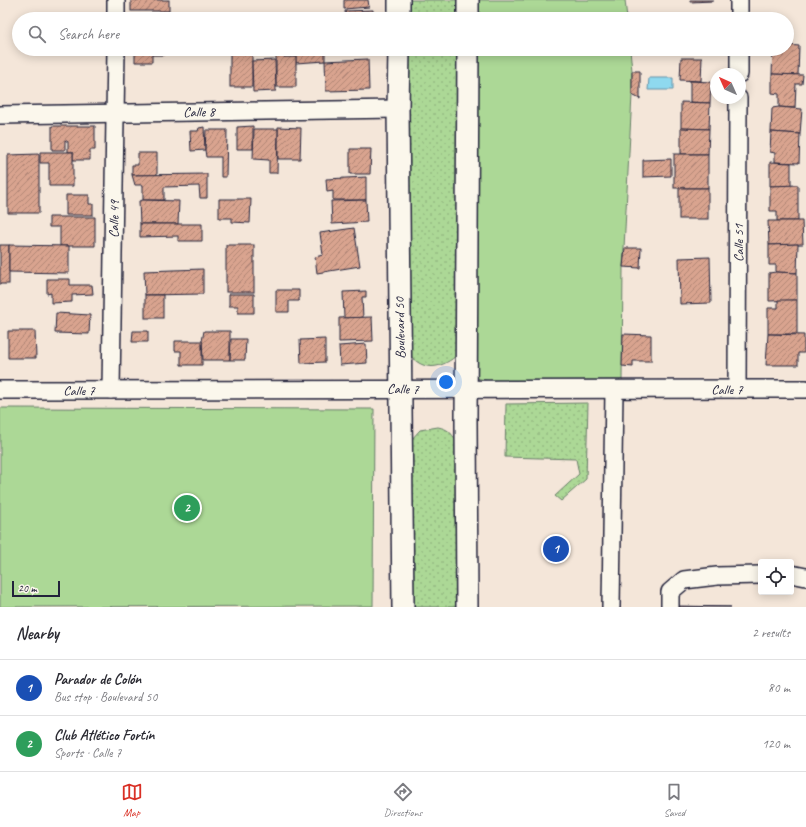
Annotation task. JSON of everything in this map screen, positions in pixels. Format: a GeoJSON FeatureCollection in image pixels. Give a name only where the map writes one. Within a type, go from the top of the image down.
{"type":"FeatureCollection","features":[{"type":"Feature","properties":{"kind":"main road"},"geometry":{"type":"LineString","coordinates":[[399,0],[399,12]]}},
{"type":"Feature","properties":{"kind":"main road"},"geometry":{"type":"LineString","coordinates":[[468,0],[468,12]]}},
{"type":"Feature","properties":{"kind":"main road","name":"Boulevard 50"},"geometry":{"type":"LineString","coordinates":[[399,56],[398,109],[403,607]]}},
{"type":"Feature","properties":{"kind":"main road"},"geometry":{"type":"LineString","coordinates":[[467,607],[466,390],[468,56]]}},
{"type":"Feature","properties":{"kind":"street"},"geometry":{"type":"LineString","coordinates":[[116,0],[116,12]]}},
{"type":"Feature","properties":{"kind":"street"},"geometry":{"type":"LineString","coordinates":[[739,0],[739,12]]}},
{"type":"Feature","properties":{"kind":"street","name":"Calle 49"},"geometry":{"type":"LineString","coordinates":[[111,390],[116,56]]}},
{"type":"Feature","properties":{"kind":"street"},"geometry":{"type":"LineString","coordinates":[[738,68],[739,56]]}},
{"type":"Feature","properties":{"kind":"street","name":"Calle 51"},"geometry":{"type":"LineString","coordinates":[[737,389],[738,104]]}},
{"type":"Feature","properties":{"kind":"street","name":"Calle 8"},"geometry":{"type":"LineString","coordinates":[[0,115],[398,109]]}},
{"type":"Feature","properties":{"kind":"street","name":"Calle 7"},"geometry":{"type":"LineString","coordinates":[[0,390],[806,389]]}},
{"type":"Feature","properties":{"kind":"street"},"geometry":{"type":"LineString","coordinates":[[611,607],[614,390]]}},
{"type":"Feature","properties":{"kind":"street"},"geometry":{"type":"LineString","coordinates":[[670,607],[670,592],[684,580],[717,576],[758,575]]}},
{"type":"Feature","properties":{"kind":"street"},"geometry":{"type":"LineString","coordinates":[[794,575],[806,577]]}},
{"type":"Feature","properties":{"kind":"green space"},"geometry":{"type":"Polygon","coordinates":[[[409,0],[459,0],[459,12],[409,12],[409,0]]]}},
{"type":"Feature","properties":{"kind":"green space"},"geometry":{"type":"Polygon","coordinates":[[[473,0],[625,0],[626,12],[473,12],[473,0]]]}},
{"type":"Feature","properties":{"kind":"green space"},"geometry":{"type":"Polygon","coordinates":[[[409,56],[459,56],[456,356],[450,361],[437,366],[425,366],[413,359],[408,353],[409,56]]]}},
{"type":"Feature","properties":{"kind":"green space"},"geometry":{"type":"Polygon","coordinates":[[[473,56],[631,56],[632,95],[623,267],[622,380],[490,381],[476,378],[473,56]]]}},
{"type":"Feature","properties":{"kind":"green space"},"geometry":{"type":"Polygon","coordinates":[[[588,403],[586,479],[561,501],[555,496],[579,474],[576,459],[505,457],[506,404],[588,403]]]}},
{"type":"Feature","properties":{"kind":"green space"},"geometry":{"type":"Polygon","coordinates":[[[0,408],[374,409],[373,606],[0,607],[0,408]]]}},
{"type":"Feature","properties":{"kind":"green space"},"geometry":{"type":"Polygon","coordinates":[[[438,427],[449,431],[456,441],[460,607],[410,607],[411,440],[420,430],[438,427]]]}},
{"type":"Feature","properties":{"kind":"water"},"geometry":{"type":"Polygon","coordinates":[[[649,78],[673,78],[673,90],[648,90],[649,78]]]}},
{"type":"Feature","properties":{"kind":"building"},"geometry":{"type":"Polygon","coordinates":[[[131,0],[169,0],[169,11],[131,11],[131,0]]]}},
{"type":"Feature","properties":{"kind":"building"},"geometry":{"type":"Polygon","coordinates":[[[344,0],[368,0],[369,7],[344,9],[344,0]]]}},
{"type":"Feature","properties":{"kind":"building"},"geometry":{"type":"Polygon","coordinates":[[[690,0],[713,0],[713,1],[690,2],[690,0]]]}},
{"type":"Feature","properties":{"kind":"building"},"geometry":{"type":"Polygon","coordinates":[[[373,10],[373,12],[345,12],[373,10]]]}},
{"type":"Feature","properties":{"kind":"building"},"geometry":{"type":"Polygon","coordinates":[[[794,46],[799,46],[798,75],[772,74],[773,56],[794,56],[794,46]]]}},
{"type":"Feature","properties":{"kind":"building"},"geometry":{"type":"Polygon","coordinates":[[[135,56],[152,56],[152,62],[135,62],[135,56]]]}},
{"type":"Feature","properties":{"kind":"building"},"geometry":{"type":"Polygon","coordinates":[[[230,56],[252,56],[252,87],[230,87],[230,56]]]}},
{"type":"Feature","properties":{"kind":"building"},"geometry":{"type":"Polygon","coordinates":[[[276,56],[296,57],[296,87],[276,87],[276,56]]]}},
{"type":"Feature","properties":{"kind":"building"},"geometry":{"type":"Polygon","coordinates":[[[296,56],[325,56],[325,61],[296,63],[296,56]]]}},
{"type":"Feature","properties":{"kind":"building"},"geometry":{"type":"Polygon","coordinates":[[[681,58],[702,58],[701,81],[680,80],[681,58]]]}},
{"type":"Feature","properties":{"kind":"building"},"geometry":{"type":"Polygon","coordinates":[[[368,59],[369,90],[326,91],[325,61],[368,59]]]}},
{"type":"Feature","properties":{"kind":"building"},"geometry":{"type":"Polygon","coordinates":[[[275,60],[276,91],[253,92],[252,61],[275,60]]]}},
{"type":"Feature","properties":{"kind":"building"},"geometry":{"type":"Polygon","coordinates":[[[632,71],[640,71],[640,99],[632,95],[632,71]]]}},
{"type":"Feature","properties":{"kind":"building"},"geometry":{"type":"Polygon","coordinates":[[[772,74],[803,75],[802,84],[796,84],[795,108],[779,107],[779,94],[772,93],[772,74]]]}},
{"type":"Feature","properties":{"kind":"building"},"geometry":{"type":"Polygon","coordinates":[[[690,81],[710,82],[710,103],[690,102],[690,81]]]}},
{"type":"Feature","properties":{"kind":"building"},"geometry":{"type":"Polygon","coordinates":[[[681,102],[710,103],[709,129],[681,128],[681,102]]]}},
{"type":"Feature","properties":{"kind":"building"},"geometry":{"type":"Polygon","coordinates":[[[779,107],[802,109],[800,134],[771,132],[772,108],[779,107]]]}},
{"type":"Feature","properties":{"kind":"building"},"geometry":{"type":"Polygon","coordinates":[[[52,126],[95,126],[95,150],[90,150],[90,160],[73,160],[73,152],[68,152],[68,142],[65,140],[65,150],[52,150],[52,126]]]}},
{"type":"Feature","properties":{"kind":"building"},"geometry":{"type":"Polygon","coordinates":[[[253,126],[253,149],[237,149],[237,127],[253,126]]]}},
{"type":"Feature","properties":{"kind":"building"},"geometry":{"type":"Polygon","coordinates":[[[204,127],[205,150],[191,151],[190,131],[198,131],[199,128],[204,127]]]}},
{"type":"Feature","properties":{"kind":"building"},"geometry":{"type":"Polygon","coordinates":[[[278,127],[301,128],[300,159],[278,159],[278,127]]]}},
{"type":"Feature","properties":{"kind":"building"},"geometry":{"type":"Polygon","coordinates":[[[681,128],[709,129],[708,154],[681,154],[681,128]]]}},
{"type":"Feature","properties":{"kind":"building"},"geometry":{"type":"Polygon","coordinates":[[[254,129],[278,129],[277,173],[269,173],[269,160],[253,159],[254,129]]]}},
{"type":"Feature","properties":{"kind":"building"},"geometry":{"type":"Polygon","coordinates":[[[206,130],[227,130],[226,177],[221,177],[221,157],[206,157],[206,130]]]}},
{"type":"Feature","properties":{"kind":"building"},"geometry":{"type":"Polygon","coordinates":[[[771,132],[800,134],[799,163],[775,162],[775,153],[770,152],[771,132]]]}},
{"type":"Feature","properties":{"kind":"building"},"geometry":{"type":"Polygon","coordinates":[[[350,149],[371,149],[370,174],[350,174],[350,149]]]}},
{"type":"Feature","properties":{"kind":"building"},"geometry":{"type":"Polygon","coordinates":[[[40,152],[73,152],[73,186],[49,186],[49,163],[40,163],[40,152]]]}},
{"type":"Feature","properties":{"kind":"building"},"geometry":{"type":"Polygon","coordinates":[[[138,153],[157,153],[157,175],[132,175],[132,165],[138,165],[138,153]]]}},
{"type":"Feature","properties":{"kind":"building"},"geometry":{"type":"Polygon","coordinates":[[[39,154],[39,213],[8,213],[8,155],[39,154]]]}},
{"type":"Feature","properties":{"kind":"building"},"geometry":{"type":"Polygon","coordinates":[[[674,154],[708,154],[708,188],[674,188],[674,154]]]}},
{"type":"Feature","properties":{"kind":"building"},"geometry":{"type":"Polygon","coordinates":[[[671,159],[671,176],[643,177],[643,160],[671,159]]]}},
{"type":"Feature","properties":{"kind":"building"},"geometry":{"type":"Polygon","coordinates":[[[770,162],[791,163],[791,186],[770,186],[770,162]]]}},
{"type":"Feature","properties":{"kind":"building"},"geometry":{"type":"Polygon","coordinates":[[[207,174],[207,198],[200,198],[199,186],[164,187],[164,200],[143,200],[143,185],[135,185],[132,175],[207,174]]]}},
{"type":"Feature","properties":{"kind":"building"},"geometry":{"type":"Polygon","coordinates":[[[366,177],[366,200],[333,200],[333,191],[327,192],[326,179],[366,177]]]}},
{"type":"Feature","properties":{"kind":"building"},"geometry":{"type":"Polygon","coordinates":[[[798,185],[798,221],[777,221],[777,211],[770,211],[770,186],[798,185]]]}},
{"type":"Feature","properties":{"kind":"building"},"geometry":{"type":"Polygon","coordinates":[[[679,188],[708,188],[708,219],[679,219],[679,188]]]}},
{"type":"Feature","properties":{"kind":"building"},"geometry":{"type":"Polygon","coordinates":[[[66,195],[89,195],[89,204],[93,204],[93,215],[66,215],[66,195]]]}},
{"type":"Feature","properties":{"kind":"building"},"geometry":{"type":"Polygon","coordinates":[[[219,199],[251,199],[250,223],[232,222],[232,218],[219,218],[219,199]]]}},
{"type":"Feature","properties":{"kind":"building"},"geometry":{"type":"Polygon","coordinates":[[[366,200],[367,222],[332,224],[331,201],[366,200]]]}},
{"type":"Feature","properties":{"kind":"building"},"geometry":{"type":"Polygon","coordinates":[[[139,201],[179,201],[178,224],[140,224],[139,201]]]}},
{"type":"Feature","properties":{"kind":"building"},"geometry":{"type":"Polygon","coordinates":[[[49,217],[95,217],[95,246],[60,246],[60,227],[49,227],[49,217]]]}},
{"type":"Feature","properties":{"kind":"building"},"geometry":{"type":"Polygon","coordinates":[[[768,221],[802,221],[803,244],[769,245],[768,221]]]}},
{"type":"Feature","properties":{"kind":"building"},"geometry":{"type":"Polygon","coordinates":[[[140,224],[202,224],[202,241],[178,241],[178,236],[140,237],[140,224]]]}},
{"type":"Feature","properties":{"kind":"building"},"geometry":{"type":"Polygon","coordinates":[[[354,228],[360,266],[317,273],[315,257],[323,255],[320,233],[354,228]]]}},
{"type":"Feature","properties":{"kind":"building"},"geometry":{"type":"Polygon","coordinates":[[[798,244],[797,273],[776,272],[776,265],[769,265],[769,245],[798,244]]]}},
{"type":"Feature","properties":{"kind":"building"},"geometry":{"type":"Polygon","coordinates":[[[0,245],[9,245],[9,284],[0,284],[0,245]]]}},
{"type":"Feature","properties":{"kind":"building"},"geometry":{"type":"Polygon","coordinates":[[[9,245],[69,246],[69,273],[9,272],[9,245]]]}},
{"type":"Feature","properties":{"kind":"building"},"geometry":{"type":"Polygon","coordinates":[[[226,245],[254,245],[254,292],[226,292],[226,245]]]}},
{"type":"Feature","properties":{"kind":"building"},"geometry":{"type":"Polygon","coordinates":[[[625,248],[641,248],[640,268],[623,267],[625,248]]]}},
{"type":"Feature","properties":{"kind":"building"},"geometry":{"type":"Polygon","coordinates":[[[710,257],[711,303],[680,304],[679,258],[710,257]]]}},
{"type":"Feature","properties":{"kind":"building"},"geometry":{"type":"Polygon","coordinates":[[[203,269],[203,294],[145,295],[144,271],[203,269]]]}},
{"type":"Feature","properties":{"kind":"building"},"geometry":{"type":"Polygon","coordinates":[[[769,273],[797,273],[797,300],[769,301],[769,273]]]}},
{"type":"Feature","properties":{"kind":"building"},"geometry":{"type":"Polygon","coordinates":[[[47,279],[70,279],[70,285],[92,285],[93,294],[72,295],[72,302],[51,303],[51,293],[47,294],[47,279]]]}},
{"type":"Feature","properties":{"kind":"building"},"geometry":{"type":"Polygon","coordinates":[[[276,290],[299,290],[299,301],[289,301],[289,312],[276,312],[276,290]]]}},
{"type":"Feature","properties":{"kind":"building"},"geometry":{"type":"Polygon","coordinates":[[[366,291],[366,297],[362,297],[363,318],[344,318],[343,292],[366,291]]]}},
{"type":"Feature","properties":{"kind":"building"},"geometry":{"type":"Polygon","coordinates":[[[229,294],[254,294],[254,313],[238,313],[238,306],[229,306],[229,294]]]}},
{"type":"Feature","properties":{"kind":"building"},"geometry":{"type":"Polygon","coordinates":[[[145,295],[163,295],[163,318],[145,318],[145,295]]]}},
{"type":"Feature","properties":{"kind":"building"},"geometry":{"type":"Polygon","coordinates":[[[778,300],[797,300],[797,334],[768,334],[768,308],[778,308],[778,300]]]}},
{"type":"Feature","properties":{"kind":"building"},"geometry":{"type":"Polygon","coordinates":[[[56,313],[90,315],[89,334],[55,333],[56,313]]]}},
{"type":"Feature","properties":{"kind":"building"},"geometry":{"type":"Polygon","coordinates":[[[372,317],[373,341],[339,342],[339,318],[372,317]]]}},
{"type":"Feature","properties":{"kind":"building"},"geometry":{"type":"Polygon","coordinates":[[[8,331],[35,331],[36,358],[8,358],[8,331]]]}},
{"type":"Feature","properties":{"kind":"building"},"geometry":{"type":"Polygon","coordinates":[[[133,331],[148,331],[148,342],[132,342],[133,331]]]}},
{"type":"Feature","properties":{"kind":"building"},"geometry":{"type":"Polygon","coordinates":[[[204,331],[230,331],[230,360],[203,360],[202,341],[204,331]]]}},
{"type":"Feature","properties":{"kind":"building"},"geometry":{"type":"Polygon","coordinates":[[[623,334],[651,335],[651,361],[633,361],[633,367],[622,366],[623,334]]]}},
{"type":"Feature","properties":{"kind":"building"},"geometry":{"type":"Polygon","coordinates":[[[768,334],[804,335],[804,353],[798,353],[798,365],[766,365],[768,334]]]}},
{"type":"Feature","properties":{"kind":"building"},"geometry":{"type":"Polygon","coordinates":[[[231,339],[246,339],[245,360],[230,360],[231,339]]]}},
{"type":"Feature","properties":{"kind":"building"},"geometry":{"type":"Polygon","coordinates":[[[325,339],[325,362],[301,363],[300,340],[325,339]]]}},
{"type":"Feature","properties":{"kind":"building"},"geometry":{"type":"Polygon","coordinates":[[[175,341],[202,341],[202,365],[181,365],[181,351],[175,351],[175,341]]]}},
{"type":"Feature","properties":{"kind":"building"},"geometry":{"type":"Polygon","coordinates":[[[366,344],[367,363],[340,365],[339,346],[366,344]]]}},
{"type":"Feature","properties":{"kind":"building"},"geometry":{"type":"Polygon","coordinates":[[[679,606],[731,607],[679,607],[679,606]]]}},
{"type":"Feature","properties":{"kind":"place","name":"Club Atlético Fortín"},"geometry":{"type":"Point","coordinates":[187,508]}},
{"type":"Feature","properties":{"kind":"place","name":"Parador de Colón"},"geometry":{"type":"Point","coordinates":[556,549]}}]}
